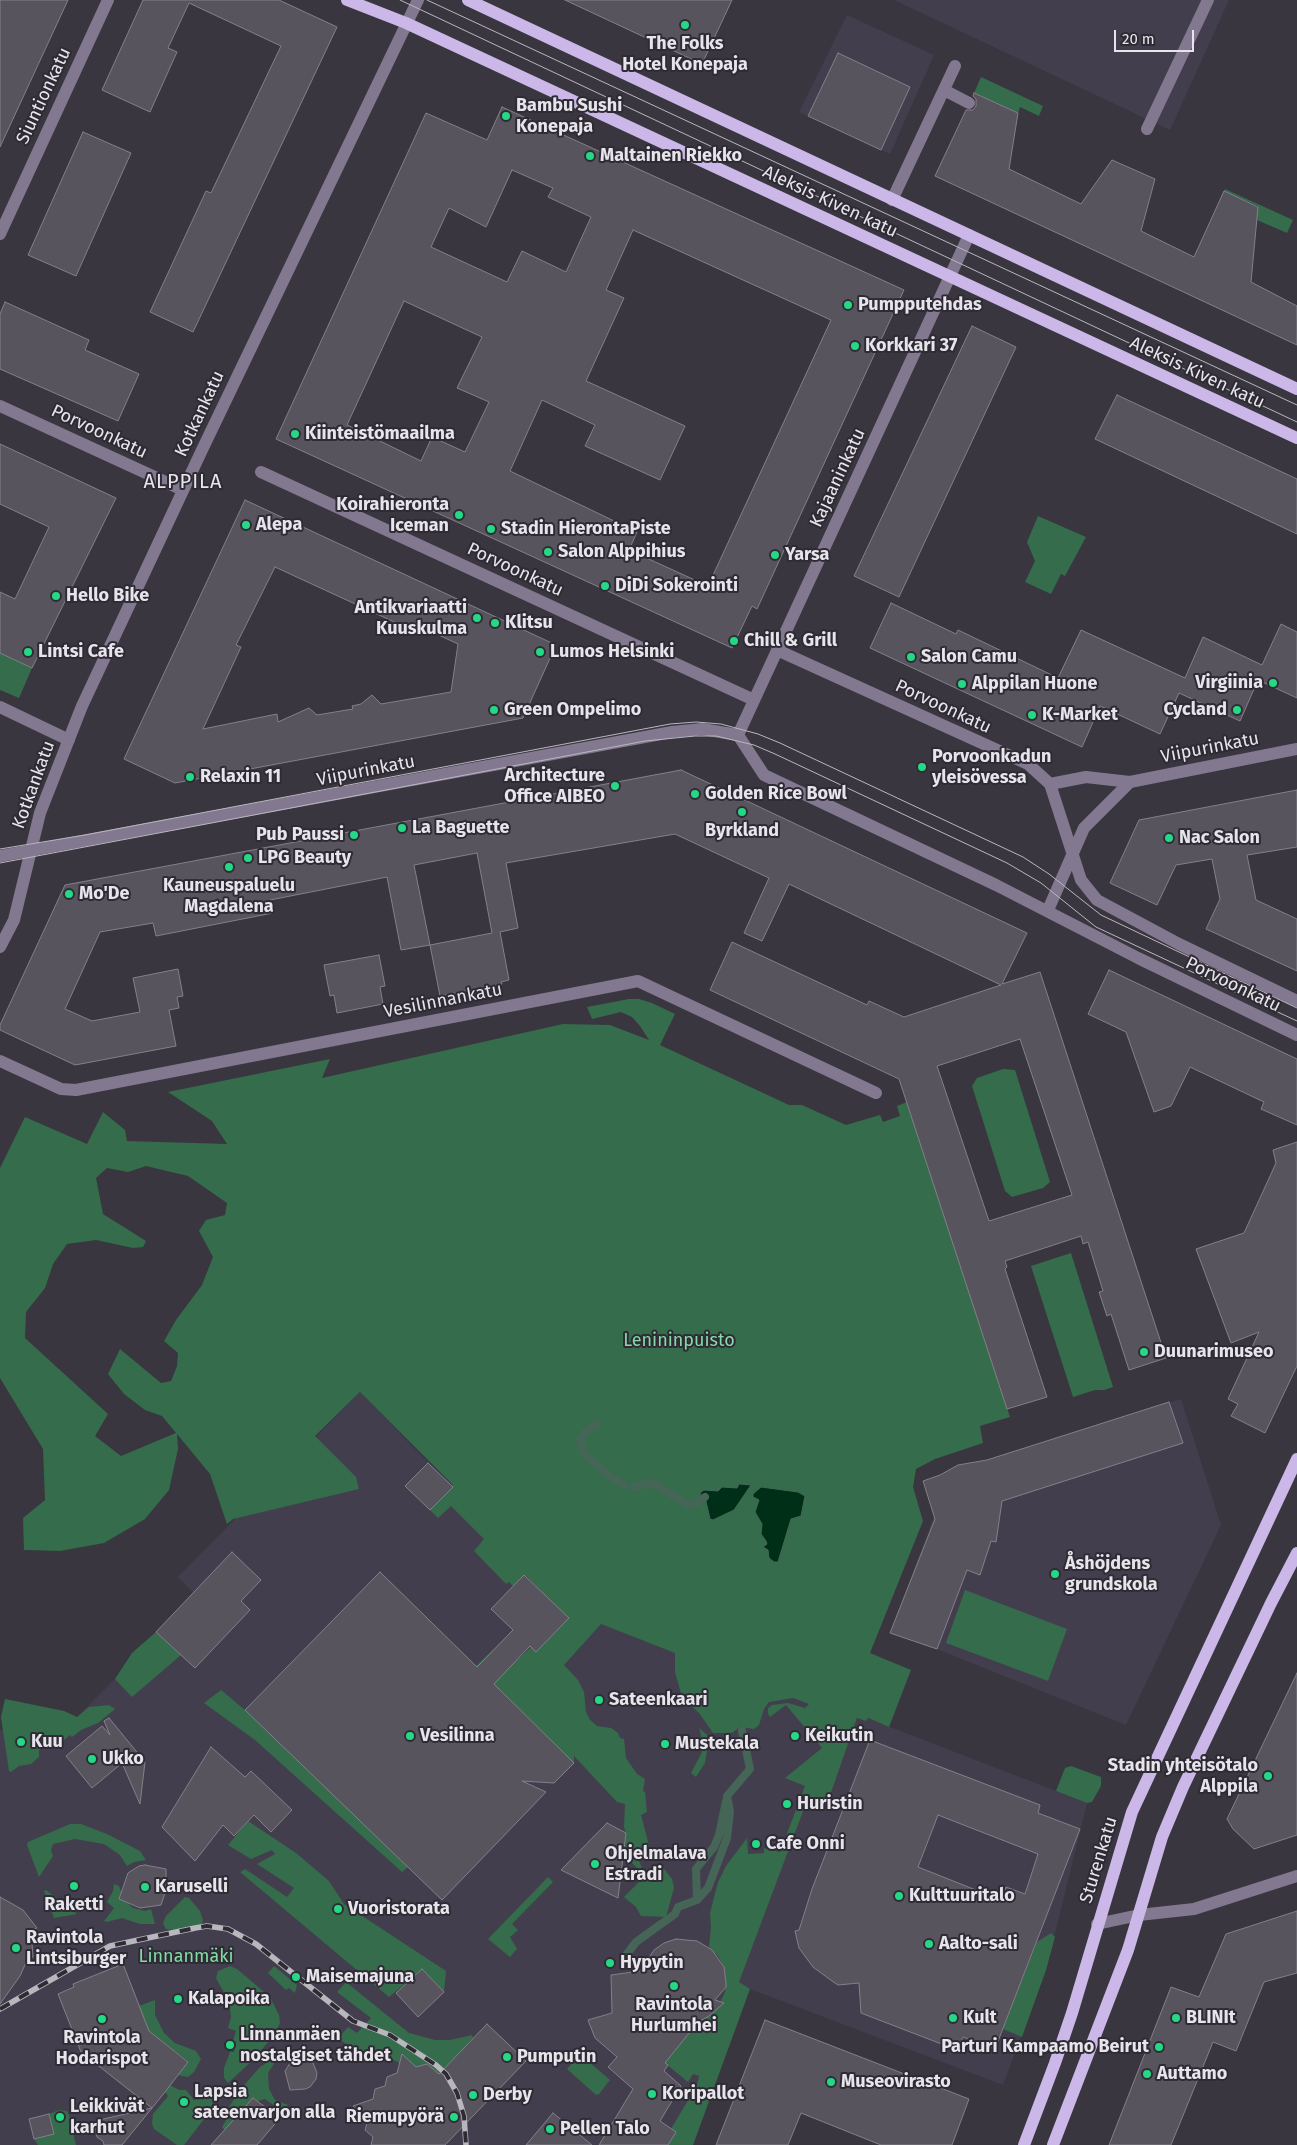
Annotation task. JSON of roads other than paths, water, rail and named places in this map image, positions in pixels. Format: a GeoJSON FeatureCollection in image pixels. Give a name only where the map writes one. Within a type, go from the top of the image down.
{"type":"FeatureCollection","features":[{"type":"Feature","properties":{"kind":"main road","name":"Aleksis Kiven katu"},"geometry":{"type":"LineString","coordinates":[[347,0],[406,23],[1297,438]]}},
{"type":"Feature","properties":{"kind":"main road","name":"Aleksis Kiven katu"},"geometry":{"type":"LineString","coordinates":[[468,0],[1297,389]]}},
{"type":"Feature","properties":{"kind":"main road","name":"Sturenkatu"},"geometry":{"type":"LineString","coordinates":[[1024,2145],[1056,2063],[1122,1840],[1138,1797],[1297,1459]]}},
{"type":"Feature","properties":{"kind":"main road"},"geometry":{"type":"LineString","coordinates":[[1053,2145],[1128,1950],[1162,1837],[1183,1787],[1297,1553]]}},
{"type":"Feature","properties":{"kind":"street","name":"Siuntionkatu"},"geometry":{"type":"LineString","coordinates":[[0,234],[108,0]]}},
{"type":"Feature","properties":{"kind":"street","name":"Kotkankatu"},"geometry":{"type":"LineString","coordinates":[[0,947],[14,920],[40,813],[82,706],[183,490],[418,0]]}},
{"type":"Feature","properties":{"kind":"street"},"geometry":{"type":"LineString","coordinates":[[1147,130],[1208,0]]}},
{"type":"Feature","properties":{"kind":"street"},"geometry":{"type":"LineString","coordinates":[[892,200],[955,66]]}},
{"type":"Feature","properties":{"kind":"street"},"geometry":{"type":"LineString","coordinates":[[944,90],[969,102]]}},
{"type":"Feature","properties":{"kind":"street","name":"Kajaaninkatu"},"geometry":{"type":"LineString","coordinates":[[738,735],[969,235]]}},
{"type":"Feature","properties":{"kind":"street","name":"Porvoonkatu"},"geometry":{"type":"LineString","coordinates":[[0,406],[183,490]]}},
{"type":"Feature","properties":{"kind":"street","name":"Porvoonkatu"},"geometry":{"type":"LineString","coordinates":[[261,472],[754,700]]}},
{"type":"Feature","properties":{"kind":"street","name":"Porvoonkatu"},"geometry":{"type":"LineString","coordinates":[[778,650],[1028,764],[1050,784],[1081,880],[1097,900],[1179,944],[1297,1001]]}},
{"type":"Feature","properties":{"kind":"street"},"geometry":{"type":"LineString","coordinates":[[0,707],[69,740]]}},
{"type":"Feature","properties":{"kind":"street","name":"Viipurinkatu"},"geometry":{"type":"LineString","coordinates":[[0,856],[672,732],[702,728],[738,735]]}},
{"type":"Feature","properties":{"kind":"street","name":"Porvoonkatu"},"geometry":{"type":"LineString","coordinates":[[738,735],[764,775],[1048,910],[1138,958],[1297,1035]]}},
{"type":"Feature","properties":{"kind":"street","name":"Viipurinkatu"},"geometry":{"type":"LineString","coordinates":[[1050,784],[1086,777],[1130,782],[1297,749]]}},
{"type":"Feature","properties":{"kind":"street"},"geometry":{"type":"LineString","coordinates":[[1048,910],[1084,828],[1130,782]]}},
{"type":"Feature","properties":{"kind":"street","name":"Vesilinnankatu"},"geometry":{"type":"LineString","coordinates":[[0,1062],[61,1089],[76,1090],[638,981],[876,1093]]}},
{"type":"Feature","properties":{"kind":"street"},"geometry":{"type":"LineString","coordinates":[[1097,1924],[1139,1915],[1194,1909],[1297,1876]]}},
{"type":"Feature","properties":{"kind":"waterway"},"geometry":{"type":"LineString","coordinates":[[598,1424],[586,1431],[580,1440],[584,1454],[611,1477],[624,1485]]}},
{"type":"Feature","properties":{"kind":"waterway"},"geometry":{"type":"LineString","coordinates":[[634,1487],[653,1483],[689,1505],[697,1503],[705,1497]]}},
{"type":"Feature","properties":{"kind":"waterway"},"geometry":{"type":"LineString","coordinates":[[627,1954],[636,1942],[675,1914],[678,1907],[697,1900],[708,1888],[727,1838],[730,1811],[727,1796],[750,1769],[742,1731]]}},
{"type":"Feature","properties":{"kind":"waterway"},"geometry":{"type":"LineString","coordinates":[[697,1900],[696,1869],[714,1847],[719,1835],[726,1801]]}},
{"type":"Feature","properties":{"kind":"tram line"},"geometry":{"type":"LineString","coordinates":[[400,0],[1297,422]]}},
{"type":"Feature","properties":{"kind":"tram line"},"geometry":{"type":"LineString","coordinates":[[427,0],[1297,405]]}},
{"type":"Feature","properties":{"kind":"tram line"},"geometry":{"type":"LineString","coordinates":[[0,849],[85,835],[670,724],[696,722],[721,724],[758,734],[780,743],[1023,857],[1049,874],[1101,915],[1297,1008]]}},
{"type":"Feature","properties":{"kind":"tram line"},"geometry":{"type":"LineString","coordinates":[[0,863],[645,741],[716,736],[754,745],[775,754],[1007,863],[1041,883],[1096,927],[1297,1021]]}},
{"type":"Feature","properties":{"kind":"railway"},"geometry":{"type":"LineString","coordinates":[[0,2009],[110,1946],[207,1926],[228,1929],[256,1944],[353,2021],[390,2035],[436,2065],[446,2074],[457,2093],[464,2116],[466,2145]]}},
{"type":"Feature","properties":{"kind":"place","name":"The Folks Hotel Konepaja"},"geometry":{"type":"Point","coordinates":[685,25]}},
{"type":"Feature","properties":{"kind":"place","name":"Bambu Sushi Konepaja"},"geometry":{"type":"Point","coordinates":[506,116]}},
{"type":"Feature","properties":{"kind":"place","name":"Maltainen Riekko"},"geometry":{"type":"Point","coordinates":[590,156]}},
{"type":"Feature","properties":{"kind":"place","name":"Pumpputehdas"},"geometry":{"type":"Point","coordinates":[848,305]}},
{"type":"Feature","properties":{"kind":"place","name":"Korkkari 37"},"geometry":{"type":"Point","coordinates":[855,346]}},
{"type":"Feature","properties":{"kind":"place","name":"Kiinteistömaailma"},"geometry":{"type":"Point","coordinates":[295,434]}},
{"type":"Feature","properties":{"kind":"place","name":"Koirahieronta Iceman"},"geometry":{"type":"Point","coordinates":[459,515]}},
{"type":"Feature","properties":{"kind":"place","name":"Alepa"},"geometry":{"type":"Point","coordinates":[246,525]}},
{"type":"Feature","properties":{"kind":"place","name":"Stadin HierontaPiste"},"geometry":{"type":"Point","coordinates":[491,529]}},
{"type":"Feature","properties":{"kind":"place","name":"Salon Alppihius"},"geometry":{"type":"Point","coordinates":[548,552]}},
{"type":"Feature","properties":{"kind":"place","name":"Yarsa"},"geometry":{"type":"Point","coordinates":[775,555]}},
{"type":"Feature","properties":{"kind":"place","name":"DiDi Sokerointi"},"geometry":{"type":"Point","coordinates":[605,586]}},
{"type":"Feature","properties":{"kind":"place","name":"Hello Bike"},"geometry":{"type":"Point","coordinates":[56,596]}},
{"type":"Feature","properties":{"kind":"place","name":"Antikvariaatti Kuuskulma"},"geometry":{"type":"Point","coordinates":[477,618]}},
{"type":"Feature","properties":{"kind":"place","name":"Klitsu"},"geometry":{"type":"Point","coordinates":[495,623]}},
{"type":"Feature","properties":{"kind":"place","name":"Chill & Grill"},"geometry":{"type":"Point","coordinates":[734,641]}},
{"type":"Feature","properties":{"kind":"place","name":"Lintsi Cafe"},"geometry":{"type":"Point","coordinates":[28,652]}},
{"type":"Feature","properties":{"kind":"place","name":"Lumos Helsinki"},"geometry":{"type":"Point","coordinates":[540,652]}},
{"type":"Feature","properties":{"kind":"place","name":"Salon Camu"},"geometry":{"type":"Point","coordinates":[911,657]}},
{"type":"Feature","properties":{"kind":"place","name":"Virgiinia"},"geometry":{"type":"Point","coordinates":[1273,683]}},
{"type":"Feature","properties":{"kind":"place","name":"Alppilan Huone"},"geometry":{"type":"Point","coordinates":[962,684]}},
{"type":"Feature","properties":{"kind":"place","name":"Green Ompelimo"},"geometry":{"type":"Point","coordinates":[494,710]}},
{"type":"Feature","properties":{"kind":"place","name":"Cycland"},"geometry":{"type":"Point","coordinates":[1237,710]}},
{"type":"Feature","properties":{"kind":"place","name":"K-Market"},"geometry":{"type":"Point","coordinates":[1032,715]}},
{"type":"Feature","properties":{"kind":"place","name":"Porvoonkadun yleisövessa"},"geometry":{"type":"Point","coordinates":[922,767]}},
{"type":"Feature","properties":{"kind":"place","name":"Relaxin 11"},"geometry":{"type":"Point","coordinates":[190,777]}},
{"type":"Feature","properties":{"kind":"place","name":"Architecture Office AIBEO"},"geometry":{"type":"Point","coordinates":[615,786]}},
{"type":"Feature","properties":{"kind":"place","name":"Golden Rice Bowl"},"geometry":{"type":"Point","coordinates":[695,794]}},
{"type":"Feature","properties":{"kind":"place","name":"Byrkland"},"geometry":{"type":"Point","coordinates":[742,812]}},
{"type":"Feature","properties":{"kind":"place","name":"La Baguette"},"geometry":{"type":"Point","coordinates":[402,828]}},
{"type":"Feature","properties":{"kind":"place","name":"Pub Paussi"},"geometry":{"type":"Point","coordinates":[354,835]}},
{"type":"Feature","properties":{"kind":"place","name":"Nac Salon"},"geometry":{"type":"Point","coordinates":[1169,838]}},
{"type":"Feature","properties":{"kind":"place","name":"LPG Beauty"},"geometry":{"type":"Point","coordinates":[248,858]}},
{"type":"Feature","properties":{"kind":"place","name":"Kauneuspaluelu Magdalena"},"geometry":{"type":"Point","coordinates":[229,867]}},
{"type":"Feature","properties":{"kind":"place","name":"Mo'De"},"geometry":{"type":"Point","coordinates":[69,894]}},
{"type":"Feature","properties":{"kind":"place","name":"Duunarimuseo"},"geometry":{"type":"Point","coordinates":[1144,1352]}},
{"type":"Feature","properties":{"kind":"place","name":"Åshöjdens grundskola"},"geometry":{"type":"Point","coordinates":[1055,1574]}},
{"type":"Feature","properties":{"kind":"place","name":"Sateenkaari"},"geometry":{"type":"Point","coordinates":[599,1700]}},
{"type":"Feature","properties":{"kind":"place","name":"Vesilinna"},"geometry":{"type":"Point","coordinates":[410,1736]}},
{"type":"Feature","properties":{"kind":"place","name":"Keikutin"},"geometry":{"type":"Point","coordinates":[795,1736]}},
{"type":"Feature","properties":{"kind":"place","name":"Kuu"},"geometry":{"type":"Point","coordinates":[21,1742]}},
{"type":"Feature","properties":{"kind":"place","name":"Mustekala"},"geometry":{"type":"Point","coordinates":[665,1744]}},
{"type":"Feature","properties":{"kind":"place","name":"Ukko"},"geometry":{"type":"Point","coordinates":[92,1759]}},
{"type":"Feature","properties":{"kind":"place","name":"Stadin yhteisötalo Alppila"},"geometry":{"type":"Point","coordinates":[1268,1776]}},
{"type":"Feature","properties":{"kind":"place","name":"Huristin"},"geometry":{"type":"Point","coordinates":[787,1804]}},
{"type":"Feature","properties":{"kind":"place","name":"Cafe Onni"},"geometry":{"type":"Point","coordinates":[756,1844]}},
{"type":"Feature","properties":{"kind":"place","name":"Ohjelmalava Estradi"},"geometry":{"type":"Point","coordinates":[595,1864]}},
{"type":"Feature","properties":{"kind":"place","name":"Raketti"},"geometry":{"type":"Point","coordinates":[74,1886]}},
{"type":"Feature","properties":{"kind":"place","name":"Karuselli"},"geometry":{"type":"Point","coordinates":[145,1887]}},
{"type":"Feature","properties":{"kind":"place","name":"Kulttuuritalo"},"geometry":{"type":"Point","coordinates":[899,1896]}},
{"type":"Feature","properties":{"kind":"place","name":"Vuoristorata"},"geometry":{"type":"Point","coordinates":[338,1909]}},
{"type":"Feature","properties":{"kind":"place","name":"Aalto-sali"},"geometry":{"type":"Point","coordinates":[929,1944]}},
{"type":"Feature","properties":{"kind":"place","name":"Ravintola Lintsiburger"},"geometry":{"type":"Point","coordinates":[16,1948]}},
{"type":"Feature","properties":{"kind":"place","name":"Hypytin"},"geometry":{"type":"Point","coordinates":[610,1963]}},
{"type":"Feature","properties":{"kind":"place","name":"Maisemajuna"},"geometry":{"type":"Point","coordinates":[296,1977]}},
{"type":"Feature","properties":{"kind":"place","name":"Ravintola Hurlumhei"},"geometry":{"type":"Point","coordinates":[674,1986]}},
{"type":"Feature","properties":{"kind":"place","name":"Kalapoika"},"geometry":{"type":"Point","coordinates":[178,1999]}},
{"type":"Feature","properties":{"kind":"place","name":"Kult"},"geometry":{"type":"Point","coordinates":[953,2018]}},
{"type":"Feature","properties":{"kind":"place","name":"BLINIt"},"geometry":{"type":"Point","coordinates":[1176,2018]}},
{"type":"Feature","properties":{"kind":"place","name":"Ravintola Hodarispot"},"geometry":{"type":"Point","coordinates":[102,2019]}},
{"type":"Feature","properties":{"kind":"place","name":"Linnanmäen nostalgiset tähdet"},"geometry":{"type":"Point","coordinates":[230,2045]}},
{"type":"Feature","properties":{"kind":"place","name":"Parturi Kampaamo Beirut"},"geometry":{"type":"Point","coordinates":[1159,2047]}},
{"type":"Feature","properties":{"kind":"place","name":"Pumputin"},"geometry":{"type":"Point","coordinates":[507,2057]}},
{"type":"Feature","properties":{"kind":"place","name":"Auttamo"},"geometry":{"type":"Point","coordinates":[1147,2074]}},
{"type":"Feature","properties":{"kind":"place","name":"Museovirasto"},"geometry":{"type":"Point","coordinates":[831,2082]}},
{"type":"Feature","properties":{"kind":"place","name":"Koripallot"},"geometry":{"type":"Point","coordinates":[652,2094]}},
{"type":"Feature","properties":{"kind":"place","name":"Derby"},"geometry":{"type":"Point","coordinates":[473,2095]}},
{"type":"Feature","properties":{"kind":"place","name":"Lapsia sateenvarjon alla"},"geometry":{"type":"Point","coordinates":[184,2102]}},
{"type":"Feature","properties":{"kind":"place","name":"Leikkivät karhut"},"geometry":{"type":"Point","coordinates":[60,2117]}},
{"type":"Feature","properties":{"kind":"place","name":"Riemupyörä"},"geometry":{"type":"Point","coordinates":[454,2117]}},
{"type":"Feature","properties":{"kind":"place","name":"Pellen Talo"},"geometry":{"type":"Point","coordinates":[550,2129]}},
{"type":"Feature","properties":{"kind":"district","name":"ALPPILA"},"geometry":{"type":"Point","coordinates":[183,482]}},
{"type":"Feature","properties":{"kind":"park label","name":"Lenininpuisto"},"geometry":{"type":"Point","coordinates":[679,1341]}},
{"type":"Feature","properties":{"kind":"park label","name":"Linnanmäki"},"geometry":{"type":"Point","coordinates":[186,1957]}}]}
